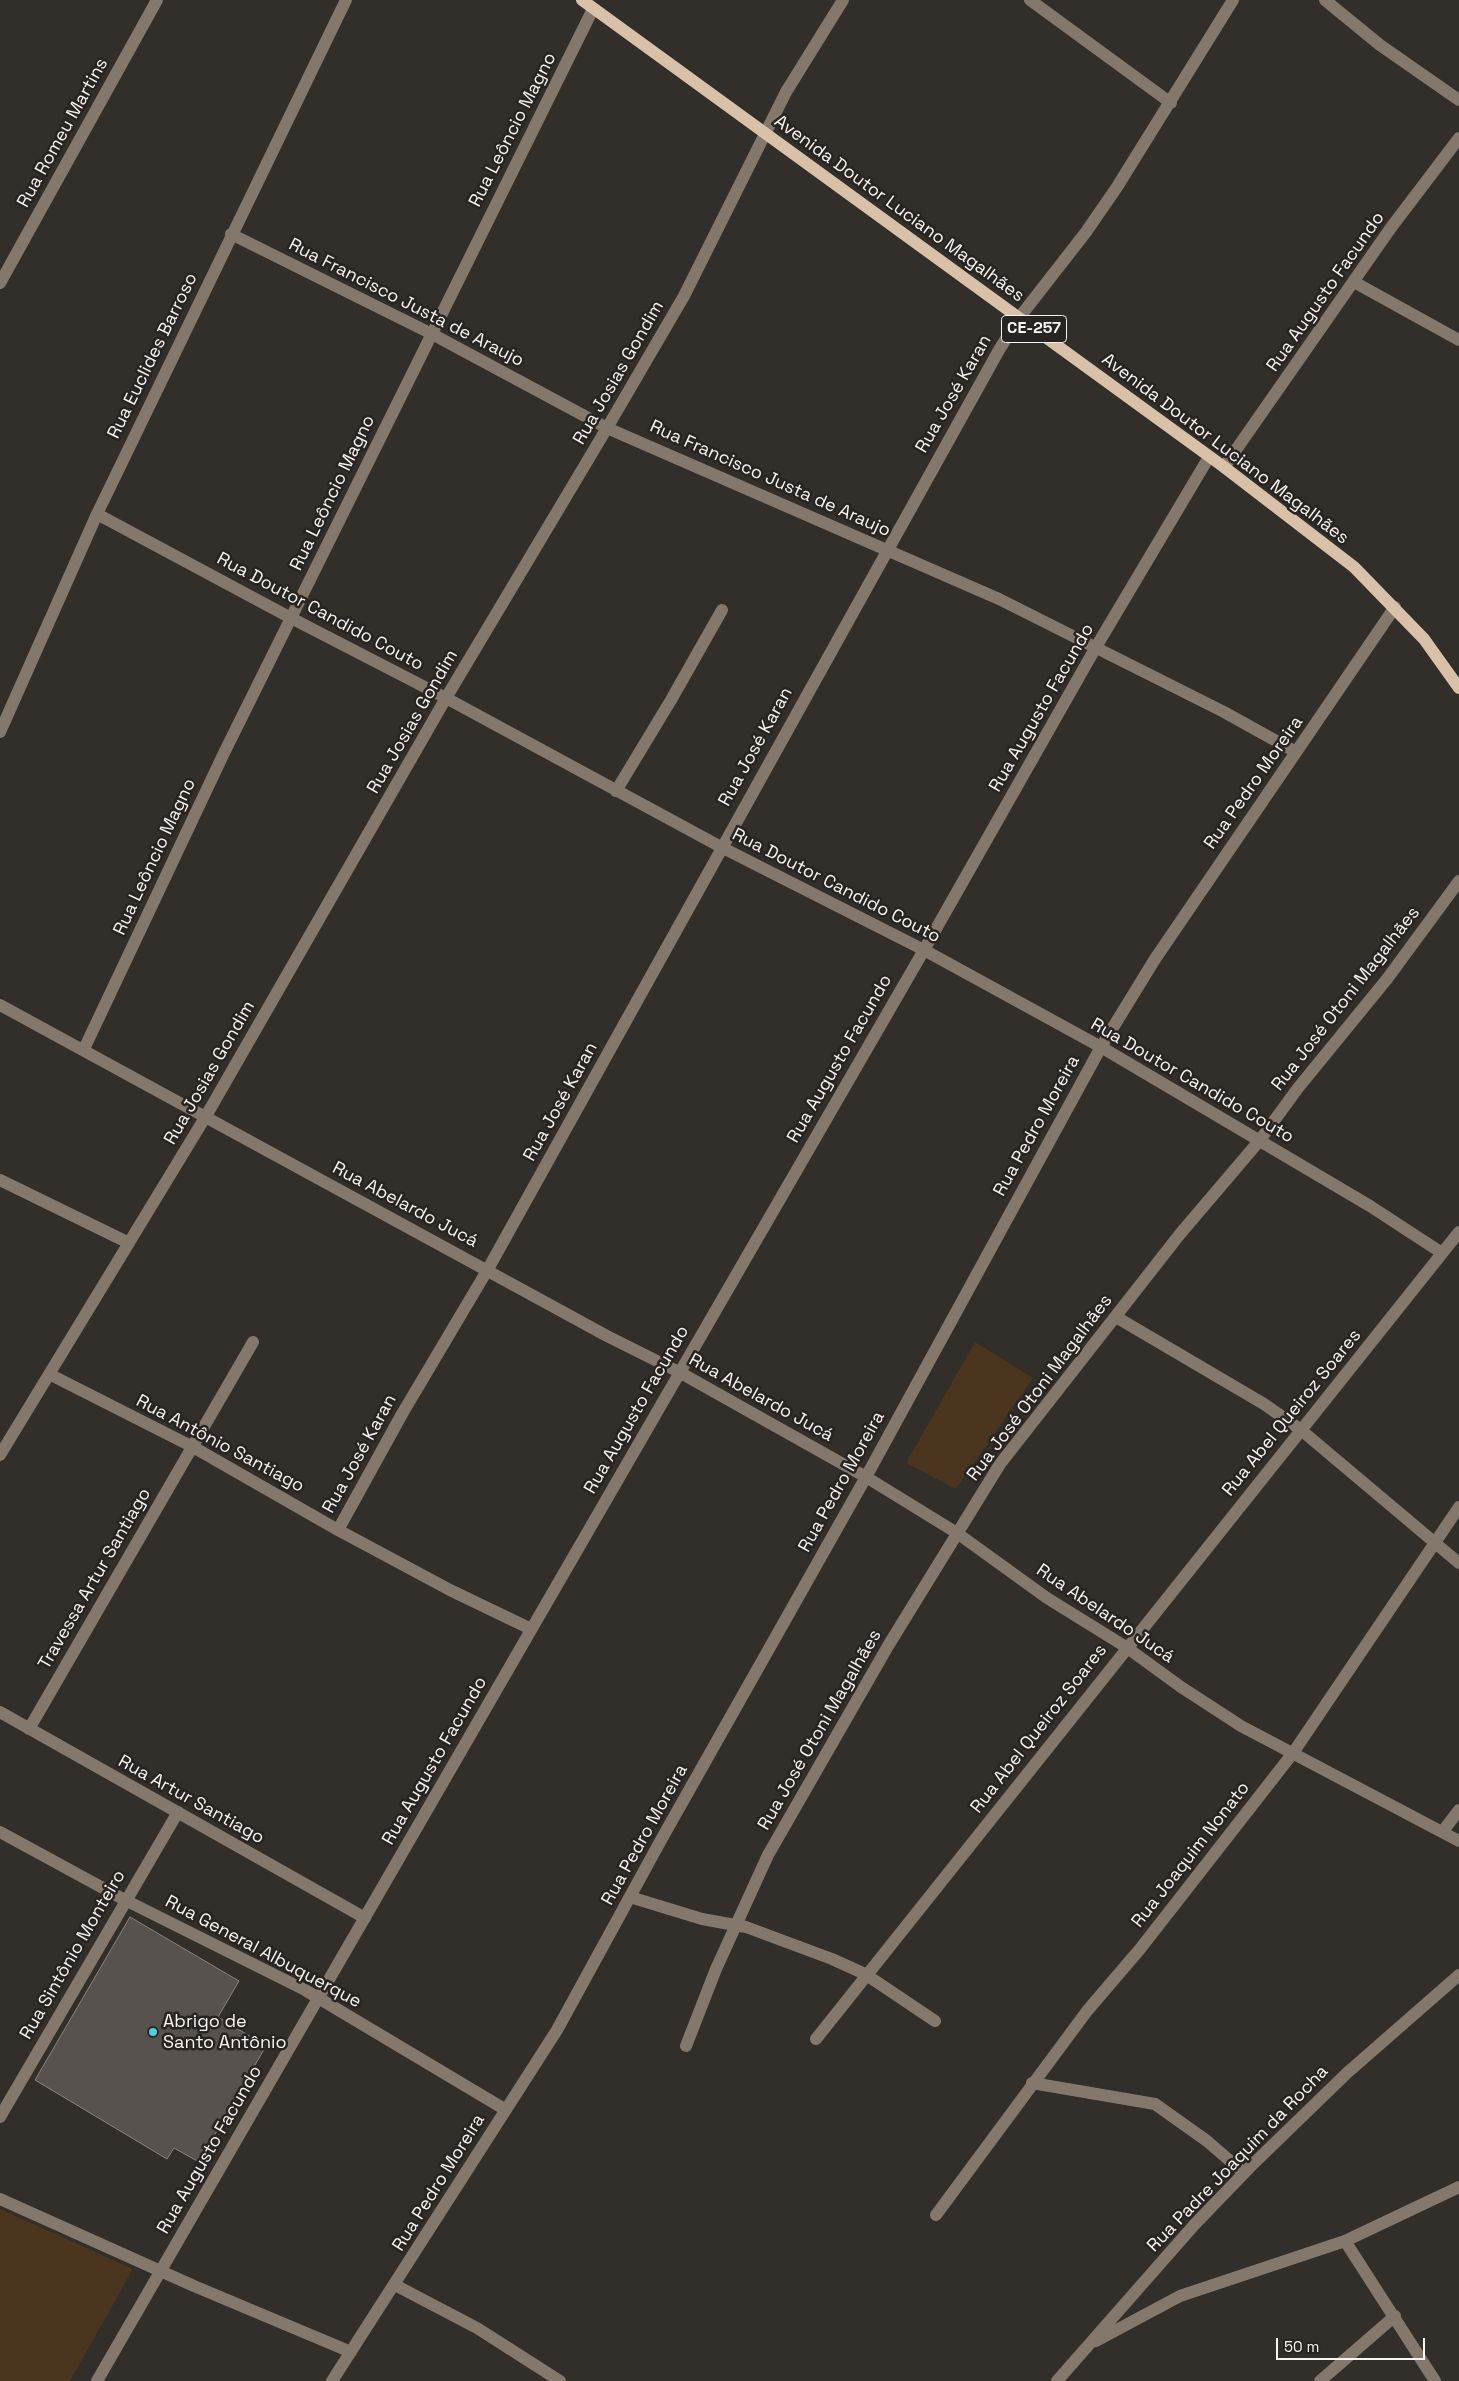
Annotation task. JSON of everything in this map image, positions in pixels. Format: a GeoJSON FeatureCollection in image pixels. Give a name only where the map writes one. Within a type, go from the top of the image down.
{"type":"FeatureCollection","features":[{"type":"Feature","properties":{"kind":"main road","name":"Avenida Doutor Luciano Magalhães"},"geometry":{"type":"LineString","coordinates":[[582,0],[1224,467],[1354,567],[1395,607],[1424,639],[1459,688]]}},
{"type":"Feature","properties":{"kind":"street","name":"Rua Romeu Martins"},"geometry":{"type":"LineString","coordinates":[[0,283],[157,0]]}},
{"type":"Feature","properties":{"kind":"street","name":"Rua Euclides Barroso"},"geometry":{"type":"LineString","coordinates":[[0,732],[97,514],[346,0]]}},
{"type":"Feature","properties":{"kind":"street","name":"Rua Josias Gondim"},"geometry":{"type":"LineString","coordinates":[[0,1455],[206,1116],[446,698],[684,296],[791,84],[843,0]]}},
{"type":"Feature","properties":{"kind":"street"},"geometry":{"type":"LineString","coordinates":[[1030,0],[1170,103]]}},
{"type":"Feature","properties":{"kind":"street","name":"Rua José Karan"},"geometry":{"type":"LineString","coordinates":[[338,1530],[402,1414],[488,1269],[998,350],[1019,318],[1086,232],[1234,0]]}},
{"type":"Feature","properties":{"kind":"street"},"geometry":{"type":"LineString","coordinates":[[1325,0],[1380,45],[1459,100]]}},
{"type":"Feature","properties":{"kind":"street","name":"Rua Leôncio Magno"},"geometry":{"type":"LineString","coordinates":[[84,1049],[224,753],[593,9]]}},
{"type":"Feature","properties":{"kind":"street","name":"Rua Augusto Facundo"},"geometry":{"type":"LineString","coordinates":[[1224,467],[1390,229],[1459,138]]}},
{"type":"Feature","properties":{"kind":"street","name":"Rua Francisco Justa de Araujo"},"geometry":{"type":"LineString","coordinates":[[232,234],[432,334],[607,428],[999,599],[1096,647],[1296,752]]}},
{"type":"Feature","properties":{"kind":"street"},"geometry":{"type":"LineString","coordinates":[[1354,282],[1459,340]]}},
{"type":"Feature","properties":{"kind":"street","name":"Rua Augusto Facundo"},"geometry":{"type":"LineString","coordinates":[[98,2381],[924,950],[1096,647],[1209,457]]}},
{"type":"Feature","properties":{"kind":"street","name":"Rua Doutor Candido Couto"},"geometry":{"type":"LineString","coordinates":[[97,514],[291,618],[446,698],[721,847],[924,950],[1101,1047],[1370,1206],[1442,1253]]}},
{"type":"Feature","properties":{"kind":"street","name":"Rua Pedro Moreira"},"geometry":{"type":"LineString","coordinates":[[332,2381],[557,2030],[866,1477],[1101,1047],[1154,959],[1395,607]]}},
{"type":"Feature","properties":{"kind":"street"},"geometry":{"type":"LineString","coordinates":[[616,791],[722,610]]}},
{"type":"Feature","properties":{"kind":"street","name":"Rua José Otoni Magalhães"},"geometry":{"type":"LineString","coordinates":[[686,2046],[716,1969],[768,1854],[804,1789],[1000,1464],[1180,1234],[1260,1140],[1298,1088],[1387,979],[1459,881]]}},
{"type":"Feature","properties":{"kind":"street","name":"Rua Abelardo Jucá"},"geometry":{"type":"LineString","coordinates":[[0,1005],[488,1269],[607,1336],[679,1372],[866,1477],[957,1533],[1047,1598],[1126,1647],[1181,1687],[1242,1726],[1459,1841]]}},
{"type":"Feature","properties":{"kind":"street"},"geometry":{"type":"LineString","coordinates":[[0,1180],[129,1244]]}},
{"type":"Feature","properties":{"kind":"street","name":"Rua Abel Queiroz Soares"},"geometry":{"type":"LineString","coordinates":[[816,2039],[865,1974],[920,1911],[1126,1647],[1459,1232]]}},
{"type":"Feature","properties":{"kind":"street"},"geometry":{"type":"LineString","coordinates":[[1116,1316],[1264,1404],[1301,1430],[1459,1563]]}},
{"type":"Feature","properties":{"kind":"street","name":"Travessa Artur Santiago"},"geometry":{"type":"LineString","coordinates":[[29,1729],[253,1342]]}},
{"type":"Feature","properties":{"kind":"street","name":"Rua Antônio Santiago"},"geometry":{"type":"LineString","coordinates":[[49,1374],[192,1447],[338,1530],[531,1630]]}},
{"type":"Feature","properties":{"kind":"street","name":"Rua Joaquim Nonato"},"geometry":{"type":"LineString","coordinates":[[936,2215],[1087,2011],[1140,1949],[1293,1753],[1459,1507]]}},
{"type":"Feature","properties":{"kind":"street","name":"Rua Artur Santiago"},"geometry":{"type":"LineString","coordinates":[[0,1712],[365,1918]]}},
{"type":"Feature","properties":{"kind":"street"},"geometry":{"type":"LineString","coordinates":[[1443,1831],[1459,1810]]}},
{"type":"Feature","properties":{"kind":"street","name":"Rua Sintônio Monteiro"},"geometry":{"type":"LineString","coordinates":[[0,2118],[125,1900],[178,1812]]}},
{"type":"Feature","properties":{"kind":"street","name":"Rua General Albuquerque"},"geometry":{"type":"LineString","coordinates":[[0,1832],[125,1900],[319,1998],[506,2110]]}},
{"type":"Feature","properties":{"kind":"street"},"geometry":{"type":"LineString","coordinates":[[630,1897],[702,1919],[737,1925],[832,1959],[865,1974],[935,2021]]}},
{"type":"Feature","properties":{"kind":"street","name":"Rua Padre Joaquim da Rocha"},"geometry":{"type":"LineString","coordinates":[[1057,2381],[1195,2224],[1244,2173],[1347,2073],[1459,1975]]}},
{"type":"Feature","properties":{"kind":"street"},"geometry":{"type":"LineString","coordinates":[[1032,2083],[1155,2104],[1207,2142],[1244,2173]]}},
{"type":"Feature","properties":{"kind":"street"},"geometry":{"type":"LineString","coordinates":[[1088,2346],[1180,2296],[1346,2241],[1459,2187]]}},
{"type":"Feature","properties":{"kind":"street"},"geometry":{"type":"LineString","coordinates":[[0,2199],[351,2352]]}},
{"type":"Feature","properties":{"kind":"street"},"geometry":{"type":"LineString","coordinates":[[1346,2241],[1435,2381]]}},
{"type":"Feature","properties":{"kind":"street"},"geometry":{"type":"LineString","coordinates":[[395,2285],[477,2328],[560,2381]]}},
{"type":"Feature","properties":{"kind":"street"},"geometry":{"type":"LineString","coordinates":[[1320,2381],[1395,2316]]}},
{"type":"Feature","properties":{"kind":"shaded area"},"geometry":{"type":"Polygon","coordinates":[[[975,1342],[1033,1378],[956,1489],[906,1463],[975,1342]]]}},
{"type":"Feature","properties":{"kind":"shaded area"},"geometry":{"type":"Polygon","coordinates":[[[0,2209],[133,2269],[70,2381],[0,2381],[0,2209]]]}},
{"type":"Feature","properties":{"kind":"building","name":"Abrigo de Santo Antônio"},"geometry":{"type":"Polygon","coordinates":[[[130,1917],[239,1981],[218,2017],[266,2046],[199,2162],[174,2148],[167,2159],[35,2080],[130,1917]]]}},
{"type":"Feature","properties":{"kind":"place","name":"Abrigo de Santo Antônio"},"geometry":{"type":"Point","coordinates":[153,2032]}}]}
